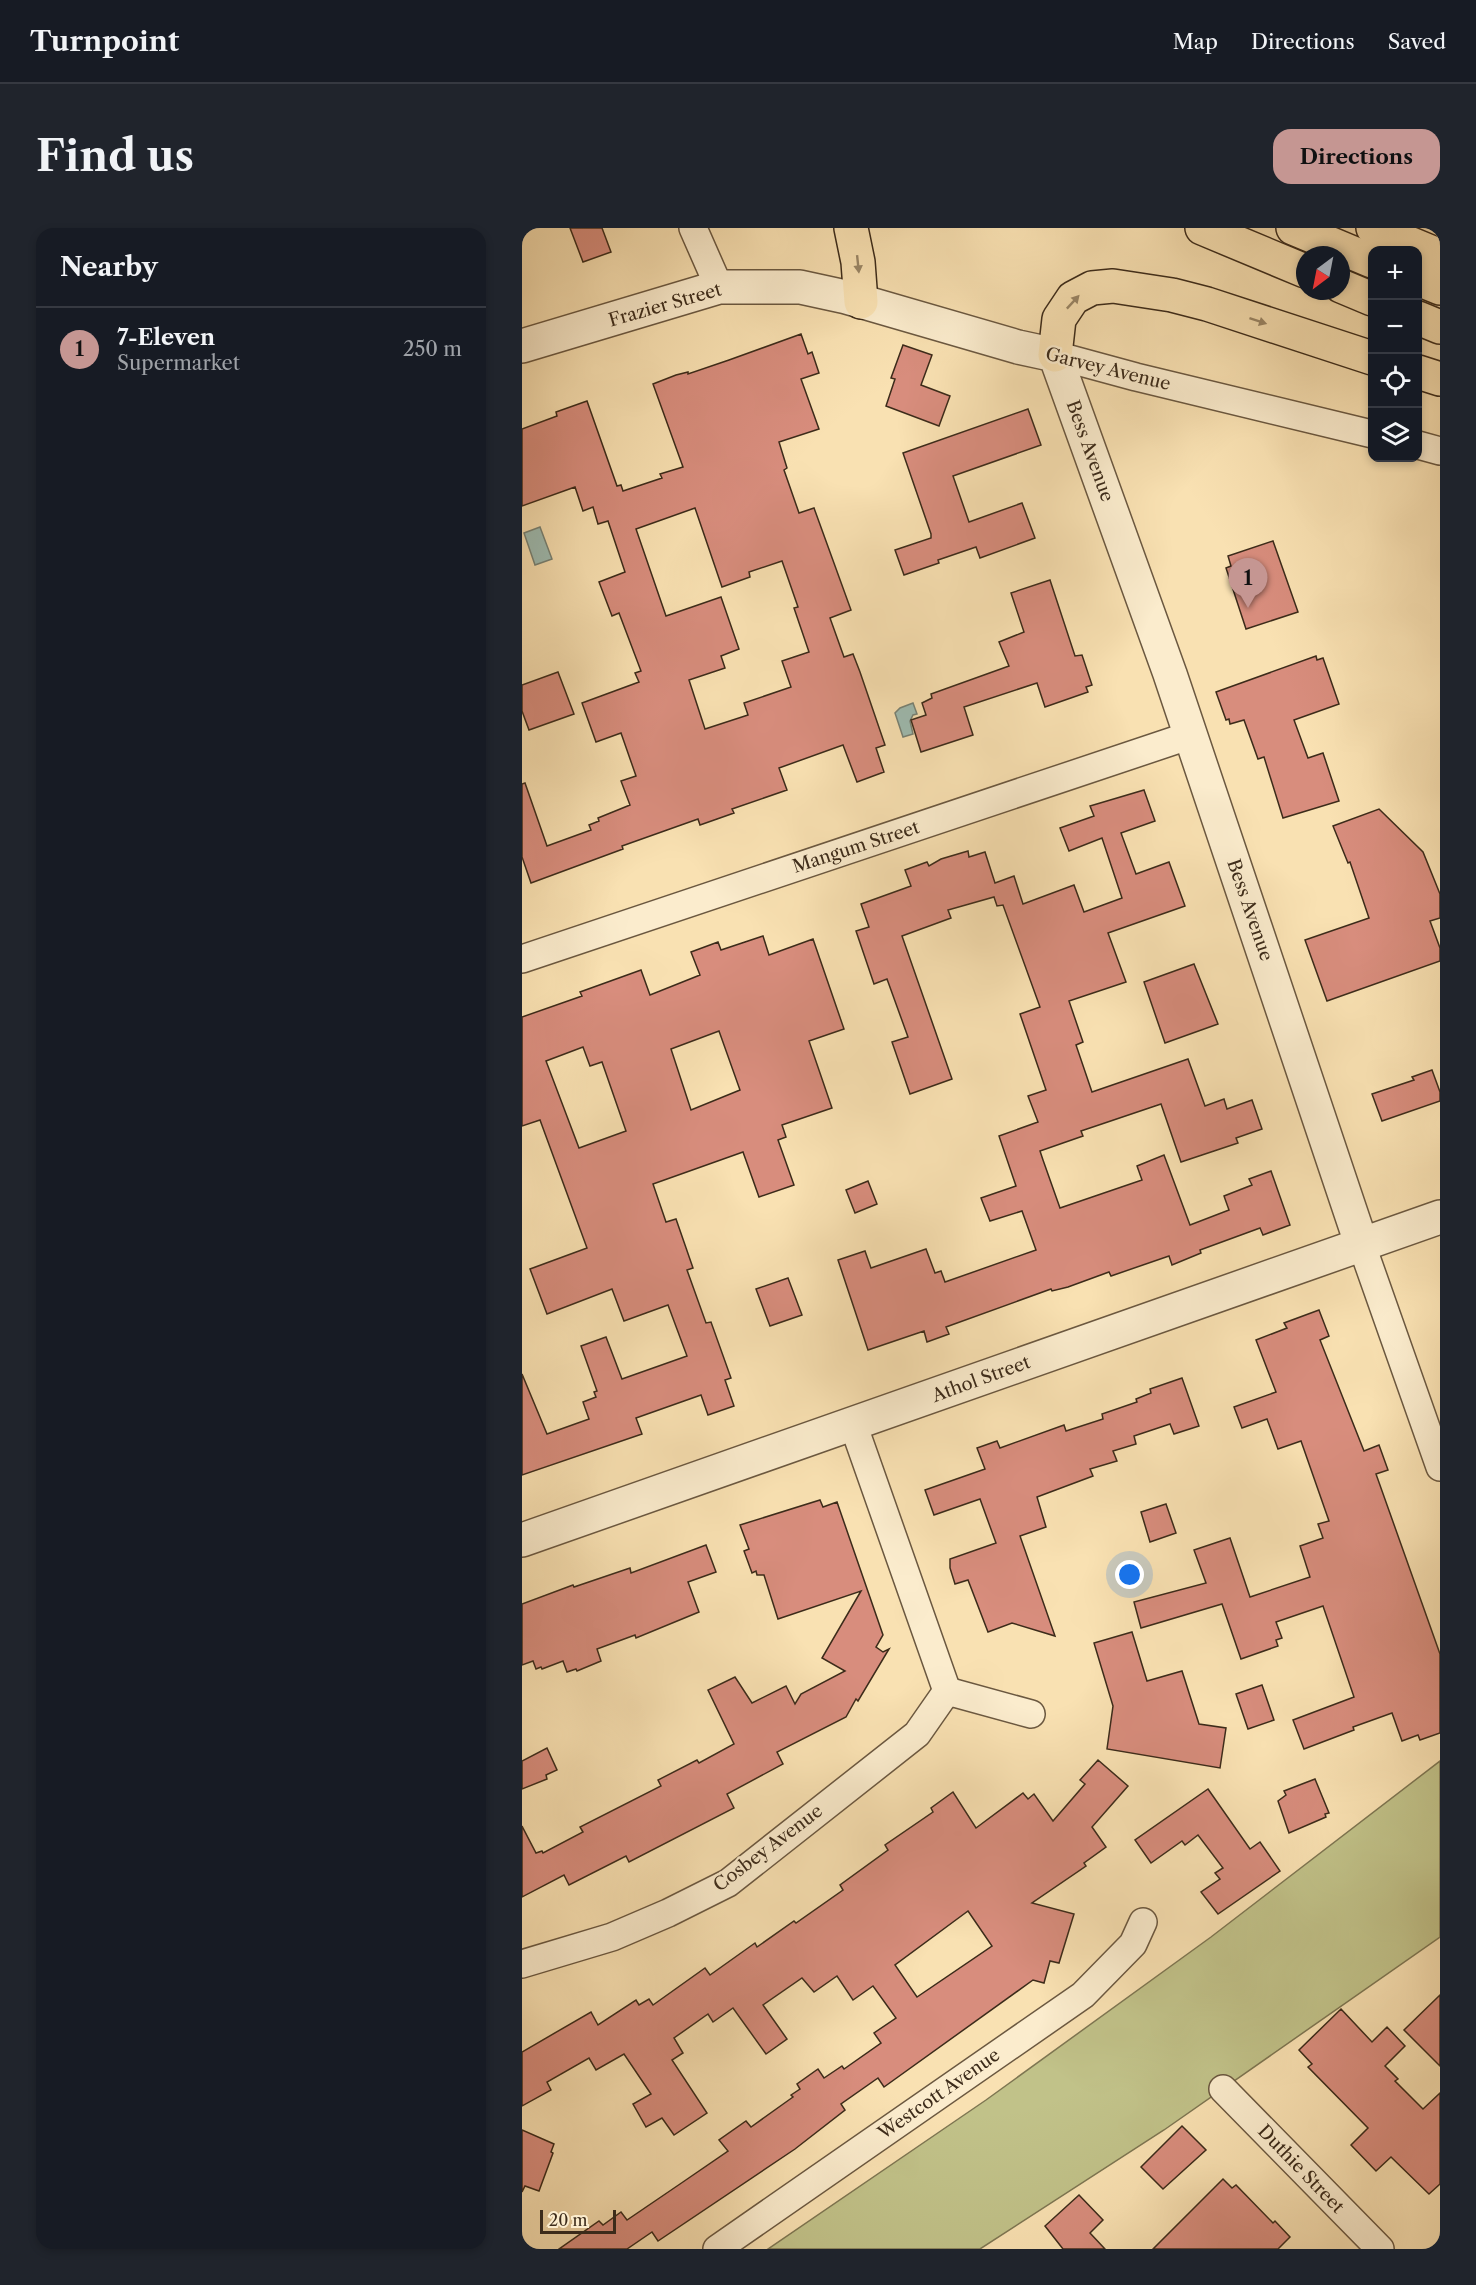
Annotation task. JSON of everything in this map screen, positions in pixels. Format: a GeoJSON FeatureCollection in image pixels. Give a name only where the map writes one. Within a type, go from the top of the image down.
{"type":"FeatureCollection","features":[{"type":"Feature","properties":{"kind":"highway"},"geometry":{"type":"LineString","coordinates":[[851,228],[858,262],[854,299]]}},
{"type":"Feature","properties":{"kind":"highway"},"geometry":{"type":"LineString","coordinates":[[1202,228],[1296,267]]}},
{"type":"Feature","properties":{"kind":"highway"},"geometry":{"type":"LineString","coordinates":[[1293,228],[1368,259]]}},
{"type":"Feature","properties":{"kind":"highway"},"geometry":{"type":"LineString","coordinates":[[1372,228],[1440,256]]}},
{"type":"Feature","properties":{"kind":"highway"},"geometry":{"type":"LineString","coordinates":[[1422,281],[1440,288]]}},
{"type":"Feature","properties":{"kind":"highway"},"geometry":{"type":"LineString","coordinates":[[1055,355],[1059,320],[1073,298],[1092,288],[1113,286],[1172,295],[1207,304],[1368,357]]}},
{"type":"Feature","properties":{"kind":"highway"},"geometry":{"type":"LineString","coordinates":[[1350,290],[1368,297]]}},
{"type":"Feature","properties":{"kind":"highway"},"geometry":{"type":"LineString","coordinates":[[1422,320],[1440,327]]}},
{"type":"Feature","properties":{"kind":"highway"},"geometry":{"type":"LineString","coordinates":[[1422,373],[1440,379]]}},
{"type":"Feature","properties":{"kind":"street"},"geometry":{"type":"LineString","coordinates":[[693,228],[719,287]]}},
{"type":"Feature","properties":{"kind":"street","name":"Frazier Street"},"geometry":{"type":"LineString","coordinates":[[522,346],[719,287],[800,287],[854,299]]}},
{"type":"Feature","properties":{"kind":"street","name":"Garvey Avenue"},"geometry":{"type":"LineString","coordinates":[[854,299],[1018,347],[1368,433]]}},
{"type":"Feature","properties":{"kind":"street","name":"Bess Avenue"},"geometry":{"type":"LineString","coordinates":[[1055,355],[1191,735],[1361,1244],[1440,1467]]}},
{"type":"Feature","properties":{"kind":"street"},"geometry":{"type":"LineString","coordinates":[[1422,446],[1440,451]]}},
{"type":"Feature","properties":{"kind":"street","name":"Mangum Street"},"geometry":{"type":"LineString","coordinates":[[522,959],[1191,735]]}},
{"type":"Feature","properties":{"kind":"street","name":"Athol Street"},"geometry":{"type":"LineString","coordinates":[[522,1540],[1440,1217]]}},
{"type":"Feature","properties":{"kind":"street"},"geometry":{"type":"LineString","coordinates":[[853,1424],[946,1691],[1031,1714]]}},
{"type":"Feature","properties":{"kind":"street","name":"Cosbey Avenue"},"geometry":{"type":"LineString","coordinates":[[522,1964],[612,1937],[668,1913],[728,1883],[917,1734],[946,1691]]}},
{"type":"Feature","properties":{"kind":"street","name":"Westcott Avenue"},"geometry":{"type":"LineString","coordinates":[[717,2249],[1083,1995],[1133,1944],[1143,1922]]}},
{"type":"Feature","properties":{"kind":"street","name":"Duthie Street"},"geometry":{"type":"LineString","coordinates":[[1223,2089],[1380,2249]]}},
{"type":"Feature","properties":{"kind":"green space"},"geometry":{"type":"Polygon","coordinates":[[[1440,1761],[1440,1937],[1164,2130],[980,2249],[768,2249],[986,2100],[1211,1937],[1440,1761]]]}},
{"type":"Feature","properties":{"kind":"water"},"geometry":{"type":"Polygon","coordinates":[[[540,527],[552,559],[535,565],[524,533],[540,527]]]}},
{"type":"Feature","properties":{"kind":"water"},"geometry":{"type":"Polygon","coordinates":[[[913,703],[917,714],[913,715],[910,721],[913,734],[903,737],[895,713],[900,708],[913,703]]]}},
{"type":"Feature","properties":{"kind":"building"},"geometry":{"type":"Polygon","coordinates":[[[570,228],[602,228],[611,252],[583,262],[570,228]]]}},
{"type":"Feature","properties":{"kind":"building"},"geometry":{"type":"Polygon","coordinates":[[[801,334],[808,354],[812,352],[819,373],[801,379],[819,429],[779,442],[787,468],[784,470],[799,513],[814,508],[851,610],[830,618],[844,657],[853,654],[860,672],[885,745],[876,748],[884,772],[857,782],[843,745],[779,768],[787,790],[732,809],[734,813],[700,825],[698,819],[622,846],[623,849],[531,883],[522,857],[522,784],[525,783],[547,846],[591,830],[589,825],[599,821],[598,818],[630,805],[621,781],[636,776],[621,733],[596,742],[582,703],[639,682],[635,673],[641,671],[619,613],[612,616],[599,582],[625,572],[608,521],[598,524],[593,507],[583,511],[575,487],[522,506],[522,429],[557,416],[556,412],[587,401],[617,486],[621,485],[623,491],[662,478],[660,474],[683,467],[653,384],[801,334]],[[695,508],[636,529],[666,616],[721,597],[739,649],[721,656],[725,668],[689,680],[705,729],[748,715],[744,703],[791,687],[782,661],[809,652],[794,608],[798,607],[782,561],[749,572],[750,577],[722,587],[695,508]]]}},
{"type":"Feature","properties":{"kind":"building"},"geometry":{"type":"Polygon","coordinates":[[[903,345],[932,355],[921,385],[950,396],[939,426],[886,406],[895,379],[891,378],[903,345]]]}},
{"type":"Feature","properties":{"kind":"building"},"geometry":{"type":"Polygon","coordinates":[[[1028,409],[1041,445],[953,476],[969,522],[1022,503],[1035,538],[980,558],[976,547],[904,575],[895,550],[931,538],[931,534],[903,453],[1028,409]]]}},
{"type":"Feature","properties":{"kind":"building"},"geometry":{"type":"Polygon","coordinates":[[[1273,541],[1298,612],[1246,629],[1226,568],[1231,566],[1228,556],[1273,541]]]}},
{"type":"Feature","properties":{"kind":"building"},"geometry":{"type":"Polygon","coordinates":[[[1050,580],[1075,656],[1082,655],[1092,685],[1086,687],[1088,692],[1045,707],[1037,683],[964,707],[973,735],[921,752],[911,720],[926,715],[922,703],[932,698],[931,694],[1009,666],[999,642],[1024,632],[1011,593],[1050,580]]]}},
{"type":"Feature","properties":{"kind":"building"},"geometry":{"type":"Polygon","coordinates":[[[1316,656],[1317,660],[1323,658],[1339,704],[1294,720],[1308,758],[1323,753],[1339,801],[1283,818],[1264,757],[1258,759],[1244,720],[1230,724],[1229,719],[1226,720],[1216,692],[1316,656]]]}},
{"type":"Feature","properties":{"kind":"building"},"geometry":{"type":"Polygon","coordinates":[[[558,672],[574,714],[529,730],[522,711],[522,685],[558,672]]]}},
{"type":"Feature","properties":{"kind":"building"},"geometry":{"type":"Polygon","coordinates":[[[1144,790],[1155,821],[1121,833],[1136,874],[1169,862],[1185,906],[1108,933],[1126,982],[1069,1001],[1083,1042],[1076,1045],[1092,1092],[1188,1059],[1205,1106],[1224,1099],[1227,1109],[1252,1100],[1262,1129],[1236,1138],[1238,1143],[1181,1162],[1161,1104],[1081,1131],[1083,1136],[1040,1151],[1043,1160],[1060,1208],[1142,1180],[1137,1166],[1164,1155],[1190,1225],[1229,1210],[1224,1196],[1252,1185],[1249,1179],[1271,1171],[1290,1225],[1263,1235],[1260,1228],[1200,1250],[1201,1253],[1172,1265],[1169,1256],[1111,1276],[1109,1272],[1068,1287],[1052,1291],[1051,1289],[946,1327],[949,1334],[927,1342],[924,1331],[868,1350],[838,1260],[865,1251],[871,1268],[926,1249],[935,1273],[941,1271],[945,1282],[1036,1250],[1022,1211],[990,1221],[981,1198],[1016,1186],[999,1136],[1038,1122],[1028,1096],[1046,1090],[1020,1014],[1040,1007],[1003,905],[997,906],[994,897],[948,910],[951,918],[902,936],[952,1079],[910,1094],[892,1042],[908,1037],[887,979],[874,984],[856,931],[869,927],[861,904],[911,886],[905,870],[927,862],[929,866],[941,859],[968,851],[969,857],[985,852],[995,883],[1014,876],[1023,904],[1074,885],[1084,912],[1122,898],[1102,838],[1069,851],[1060,828],[1094,816],[1090,806],[1144,790]]]}},
{"type":"Feature","properties":{"kind":"building"},"geometry":{"type":"Polygon","coordinates":[[[1379,809],[1423,852],[1440,894],[1440,918],[1430,921],[1440,948],[1440,961],[1327,1001],[1305,940],[1369,918],[1350,862],[1348,863],[1333,826],[1379,809]]]}},
{"type":"Feature","properties":{"kind":"building"},"geometry":{"type":"Polygon","coordinates":[[[763,936],[769,955],[813,939],[844,1029],[809,1041],[832,1108],[782,1125],[786,1137],[778,1140],[794,1185],[759,1197],[743,1152],[653,1184],[666,1222],[676,1219],[693,1268],[687,1270],[706,1323],[711,1322],[731,1378],[725,1380],[734,1406],[708,1415],[701,1395],[636,1418],[642,1434],[522,1475],[522,1374],[547,1434],[589,1419],[583,1402],[596,1397],[594,1392],[597,1391],[581,1346],[606,1337],[622,1379],[687,1356],[668,1305],[624,1321],[612,1289],[547,1314],[530,1269],[587,1248],[540,1120],[522,1126],[522,1017],[582,996],[580,992],[641,970],[650,995],[700,975],[691,952],[718,942],[721,950],[763,936]],[[719,1031],[671,1049],[691,1110],[740,1090],[719,1031]],[[583,1047],[546,1061],[579,1148],[626,1131],[602,1062],[590,1066],[583,1047]]]}},
{"type":"Feature","properties":{"kind":"building"},"geometry":{"type":"Polygon","coordinates":[[[1194,964],[1218,1024],[1165,1043],[1144,982],[1194,964]]]}},
{"type":"Feature","properties":{"kind":"building"},"geometry":{"type":"Polygon","coordinates":[[[1432,1070],[1440,1092],[1440,1101],[1382,1121],[1372,1094],[1414,1080],[1412,1077],[1432,1070]]]}},
{"type":"Feature","properties":{"kind":"building"},"geometry":{"type":"Polygon","coordinates":[[[868,1181],[877,1204],[855,1213],[846,1190],[868,1181]]]}},
{"type":"Feature","properties":{"kind":"building"},"geometry":{"type":"Polygon","coordinates":[[[788,1278],[802,1315],[770,1326],[756,1289],[788,1278]]]}},
{"type":"Feature","properties":{"kind":"building"},"geometry":{"type":"Polygon","coordinates":[[[1319,1310],[1329,1336],[1320,1340],[1364,1451],[1379,1445],[1388,1470],[1376,1474],[1440,1654],[1440,1733],[1420,1740],[1418,1735],[1402,1741],[1392,1713],[1353,1727],[1354,1730],[1304,1749],[1293,1720],[1354,1697],[1323,1606],[1276,1622],[1282,1638],[1276,1640],[1278,1646],[1241,1659],[1222,1604],[1141,1628],[1134,1602],[1206,1583],[1194,1550],[1230,1538],[1250,1597],[1310,1577],[1300,1546],[1323,1538],[1318,1524],[1329,1521],[1301,1441],[1278,1449],[1267,1419],[1242,1428],[1234,1407],[1276,1392],[1256,1340],[1287,1328],[1284,1323],[1319,1310]]]}},
{"type":"Feature","properties":{"kind":"building"},"geometry":{"type":"Polygon","coordinates":[[[1182,1378],[1199,1426],[1174,1434],[1170,1424],[1134,1436],[1136,1444],[1113,1451],[1117,1461],[1090,1469],[1093,1476],[1037,1497],[1046,1527],[1020,1536],[1055,1636],[1012,1623],[988,1632],[968,1580],[955,1584],[950,1568],[950,1559],[996,1543],[980,1499],[934,1515],[925,1490],[985,1469],[977,1448],[997,1441],[1000,1448],[1064,1425],[1066,1431],[1103,1419],[1102,1414],[1137,1402],[1136,1399],[1151,1393],[1150,1389],[1182,1378]]]}},
{"type":"Feature","properties":{"kind":"building"},"geometry":{"type":"Polygon","coordinates":[[[820,1500],[823,1507],[837,1502],[883,1635],[876,1647],[883,1652],[889,1649],[846,1717],[777,1752],[783,1764],[727,1794],[734,1808],[629,1862],[626,1856],[569,1885],[564,1875],[522,1897],[522,1826],[536,1853],[542,1851],[543,1853],[583,1832],[580,1827],[661,1786],[658,1780],[697,1760],[699,1763],[734,1744],[708,1690],[735,1677],[752,1703],[786,1686],[795,1704],[801,1694],[845,1671],[822,1658],[861,1591],[778,1619],[764,1575],[757,1575],[756,1571],[752,1573],[744,1551],[749,1549],[740,1525],[820,1500]]]}},
{"type":"Feature","properties":{"kind":"building"},"geometry":{"type":"Polygon","coordinates":[[[1166,1504],[1176,1533],[1150,1542],[1141,1512],[1166,1504]]]}},
{"type":"Feature","properties":{"kind":"building"},"geometry":{"type":"Polygon","coordinates":[[[706,1545],[716,1572],[688,1582],[699,1612],[636,1638],[635,1635],[597,1649],[601,1661],[577,1671],[576,1669],[567,1672],[563,1661],[542,1669],[541,1667],[536,1669],[533,1661],[522,1665],[522,1604],[573,1585],[574,1587],[630,1568],[631,1573],[706,1545]]]}},
{"type":"Feature","properties":{"kind":"building"},"geometry":{"type":"Polygon","coordinates":[[[1132,1632],[1147,1681],[1182,1671],[1199,1724],[1226,1728],[1220,1768],[1107,1749],[1113,1706],[1094,1643],[1132,1632]]]}},
{"type":"Feature","properties":{"kind":"building"},"geometry":{"type":"Polygon","coordinates":[[[1262,1685],[1274,1720],[1248,1729],[1236,1694],[1262,1685]]]}},
{"type":"Feature","properties":{"kind":"building"},"geometry":{"type":"Polygon","coordinates":[[[547,1748],[557,1770],[546,1775],[547,1779],[522,1789],[522,1761],[547,1748]]]}},
{"type":"Feature","properties":{"kind":"building"},"geometry":{"type":"Polygon","coordinates":[[[1098,1760],[1128,1786],[1092,1827],[1106,1847],[1084,1863],[1086,1866],[1032,1903],[1074,1914],[1059,1963],[1050,1961],[1044,1983],[1033,1980],[884,2087],[878,2078],[841,2104],[845,2110],[795,2149],[658,2241],[652,2232],[627,2249],[559,2249],[599,2221],[603,2225],[621,2212],[627,2220],[680,2184],[728,2151],[719,2140],[746,2121],[751,2127],[793,2097],[791,2095],[800,2089],[797,2084],[818,2069],[824,2078],[842,2066],[844,2069],[881,2043],[874,2033],[896,2018],[873,1986],[853,2000],[837,1976],[814,1992],[802,1978],[763,2005],[787,2039],[766,2054],[733,2008],[713,2022],[708,2014],[674,2038],[683,2053],[672,2060],[707,2113],[674,2135],[662,2118],[646,2127],[633,2104],[651,2094],[624,2054],[596,2070],[589,2058],[547,2082],[551,2090],[522,2106],[522,2052],[591,2012],[598,2025],[636,2000],[639,2005],[649,1999],[653,2005],[705,1968],[710,1975],[755,1943],[757,1947],[843,1890],[840,1885],[888,1850],[885,1845],[933,1812],[931,1808],[953,1792],[976,1828],[1023,1793],[1028,1799],[1034,1794],[1053,1821],[1085,1784],[1080,1780],[1098,1760]],[[968,1911],[895,1965],[917,1997],[992,1946],[968,1911]]]}},
{"type":"Feature","properties":{"kind":"building"},"geometry":{"type":"Polygon","coordinates":[[[1315,1779],[1329,1813],[1325,1814],[1326,1817],[1289,1833],[1278,1801],[1286,1795],[1284,1791],[1315,1779]]]}},
{"type":"Feature","properties":{"kind":"building"},"geometry":{"type":"Polygon","coordinates":[[[1208,1789],[1250,1849],[1260,1842],[1280,1871],[1218,1914],[1201,1892],[1220,1879],[1215,1873],[1223,1868],[1198,1835],[1185,1845],[1182,1841],[1151,1863],[1135,1840],[1208,1789]]]}},
{"type":"Feature","properties":{"kind":"building"},"geometry":{"type":"Polygon","coordinates":[[[1440,1995],[1440,2066],[1404,2030],[1440,1995]]]}},
{"type":"Feature","properties":{"kind":"building"},"geometry":{"type":"Polygon","coordinates":[[[1341,2009],[1372,2042],[1387,2027],[1405,2046],[1385,2066],[1398,2079],[1395,2081],[1423,2109],[1440,2093],[1440,2184],[1429,2194],[1391,2157],[1376,2171],[1351,2145],[1368,2128],[1308,2067],[1312,2064],[1299,2050],[1341,2009]]]}},
{"type":"Feature","properties":{"kind":"building"},"geometry":{"type":"Polygon","coordinates":[[[1182,2126],[1206,2150],[1163,2189],[1141,2167],[1182,2126]]]}},
{"type":"Feature","properties":{"kind":"building"},"geometry":{"type":"Polygon","coordinates":[[[522,2130],[554,2144],[539,2191],[525,2186],[522,2192],[522,2130]]]}},
{"type":"Feature","properties":{"kind":"building"},"geometry":{"type":"Polygon","coordinates":[[[1223,2179],[1232,2188],[1236,2185],[1290,2237],[1278,2249],[1153,2249],[1223,2179]]]}},
{"type":"Feature","properties":{"kind":"building"},"geometry":{"type":"Polygon","coordinates":[[[1079,2195],[1103,2220],[1090,2233],[1105,2249],[1063,2249],[1045,2226],[1079,2195]]]}},
{"type":"Feature","properties":{"kind":"place","name":"7-Eleven"},"geometry":{"type":"Point","coordinates":[1248,608]}}]}
